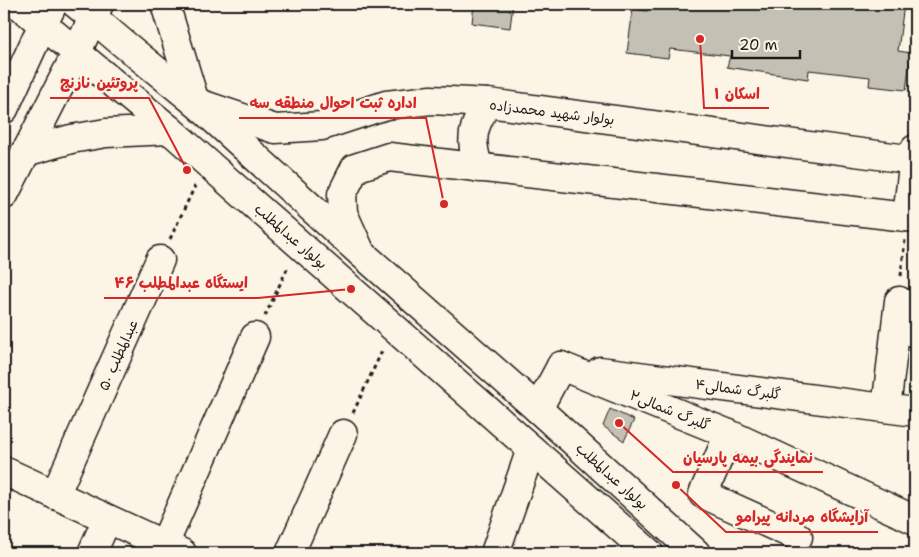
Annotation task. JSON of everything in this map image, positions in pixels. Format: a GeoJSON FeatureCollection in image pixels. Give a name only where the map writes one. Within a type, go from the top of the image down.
{"type":"FeatureCollection","features":[{"type":"Feature","properties":{"kind":"street","name":"بولوار عبدالمطلب"},"geometry":{"type":"LineString","coordinates":[[18,4],[48,14],[77,52],[170,130],[649,553]]}},
{"type":"Feature","properties":{"kind":"street"},"geometry":{"type":"LineString","coordinates":[[166,4],[195,102]]}},
{"type":"Feature","properties":{"kind":"street","name":"بولوار عبدالمطلب"},"geometry":{"type":"LineString","coordinates":[[89,8],[118,40],[195,102],[696,553]]}},
{"type":"Feature","properties":{"kind":"street"},"geometry":{"type":"LineString","coordinates":[[4,195],[77,52],[89,8]]}},
{"type":"Feature","properties":{"kind":"street"},"geometry":{"type":"LineString","coordinates":[[4,109],[48,14]]}},
{"type":"Feature","properties":{"kind":"street","name":"بولوار شهید محمدزاده"},"geometry":{"type":"LineString","coordinates":[[195,102],[275,129],[322,126],[386,105],[431,100],[488,103],[915,156]]}},
{"type":"Feature","properties":{"kind":"street"},"geometry":{"type":"LineString","coordinates":[[479,168],[474,155],[472,141],[480,114],[488,103]]}},
{"type":"Feature","properties":{"kind":"street"},"geometry":{"type":"LineString","coordinates":[[25,152],[71,139],[106,133],[170,130]]}},
{"type":"Feature","properties":{"kind":"street"},"geometry":{"type":"LineString","coordinates":[[361,253],[344,213],[342,194],[355,168],[389,157],[911,218],[915,156]]}},
{"type":"Feature","properties":{"kind":"street","name":"عبدالمطلب ۵۰"},"geometry":{"type":"LineString","coordinates":[[55,494],[160,260]]}},
{"type":"Feature","properties":{"kind":"street"},"geometry":{"type":"LineString","coordinates":[[886,408],[899,301]]}},
{"type":"Feature","properties":{"kind":"street"},"geometry":{"type":"LineString","coordinates":[[4,471],[173,549],[256,337]]}},
{"type":"Feature","properties":{"kind":"street"},"geometry":{"type":"LineString","coordinates":[[538,409],[561,366]]}},
{"type":"Feature","properties":{"kind":"street","name":"گلبرگ شمالی۴"},"geometry":{"type":"LineString","coordinates":[[561,366],[915,412]]}},
{"type":"Feature","properties":{"kind":"street","name":"گلبرگ شمالی۲"},"geometry":{"type":"LineString","coordinates":[[561,366],[730,434],[915,520]]}},
{"type":"Feature","properties":{"kind":"street"},"geometry":{"type":"LineString","coordinates":[[290,553],[343,434]]}},
{"type":"Feature","properties":{"kind":"street"},"geometry":{"type":"LineString","coordinates":[[730,434],[703,494],[798,537]]}},
{"type":"Feature","properties":{"kind":"street"},"geometry":{"type":"LineString","coordinates":[[495,553],[531,449]]}},
{"type":"Feature","properties":{"kind":"street"},"geometry":{"type":"LineString","coordinates":[[92,553],[107,519]]}},
{"type":"Feature","properties":{"kind":"path"},"geometry":{"type":"LineString","coordinates":[[160,260],[206,162]]}},
{"type":"Feature","properties":{"kind":"path"},"geometry":{"type":"LineString","coordinates":[[899,301],[911,218]]}},
{"type":"Feature","properties":{"kind":"path"},"geometry":{"type":"LineString","coordinates":[[256,337],[299,244]]}},
{"type":"Feature","properties":{"kind":"path"},"geometry":{"type":"LineString","coordinates":[[343,434],[393,327]]}},
{"type":"Feature","properties":{"kind":"building"},"geometry":{"type":"Polygon","coordinates":[[[474,4],[513,4],[510,28],[472,23],[474,4]]]}},
{"type":"Feature","properties":{"kind":"building"},"geometry":{"type":"Polygon","coordinates":[[[648,4],[904,4],[898,51],[911,53],[906,90],[869,86],[870,77],[809,70],[808,79],[727,67],[730,56],[670,49],[668,58],[627,53],[633,9],[647,11],[648,4]]]}},
{"type":"Feature","properties":{"kind":"building"},"geometry":{"type":"Polygon","coordinates":[[[610,409],[634,420],[624,441],[603,426],[610,409]]]}},
{"type":"Feature","properties":{"kind":"place","name":"اسکان ۱"},"geometry":{"type":"Point","coordinates":[700,39]}},
{"type":"Feature","properties":{"kind":"place","name":"پروتئین نارنج"},"geometry":{"type":"Point","coordinates":[187,170]}},
{"type":"Feature","properties":{"kind":"place","name":"اداره ثبت احوال منطقه سه"},"geometry":{"type":"Point","coordinates":[444,204]}},
{"type":"Feature","properties":{"kind":"place","name":"ایستگاه عبدالمطلب ۴۶"},"geometry":{"type":"Point","coordinates":[351,289]}},
{"type":"Feature","properties":{"kind":"place","name":"نمایندگی بیمه پارسیان"},"geometry":{"type":"Point","coordinates":[619,423]}},
{"type":"Feature","properties":{"kind":"place","name":"آرایشگاه مردانه پیرامو"},"geometry":{"type":"Point","coordinates":[676,485]}}]}
